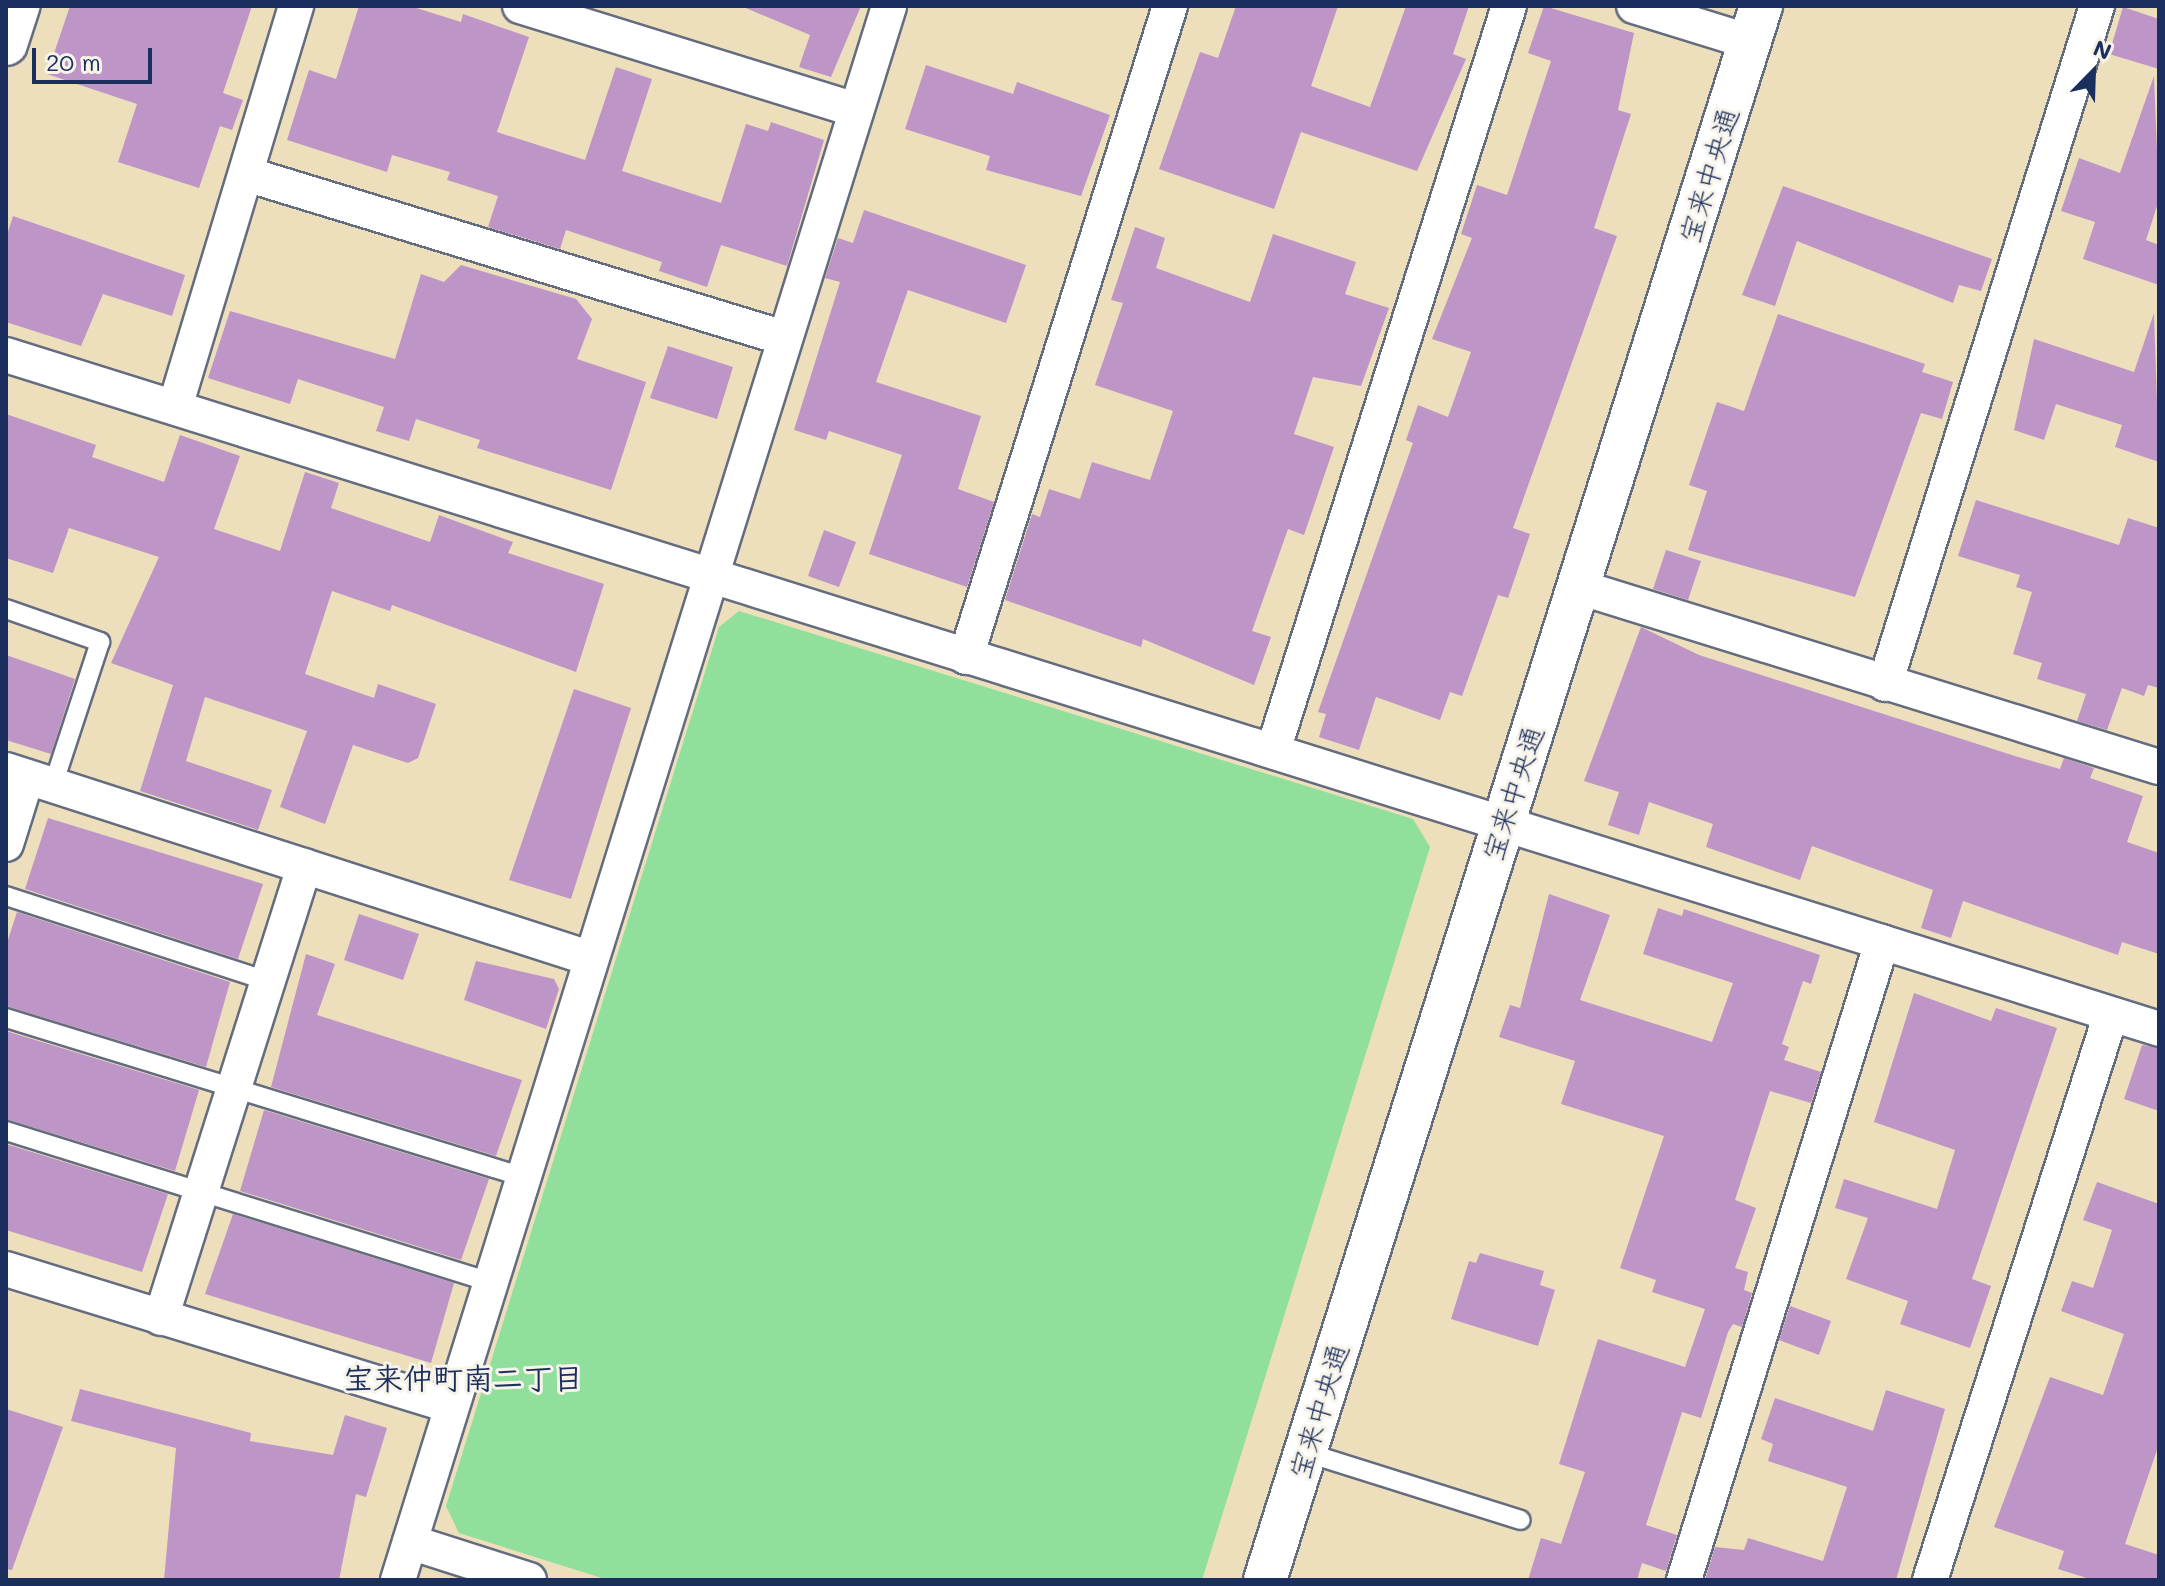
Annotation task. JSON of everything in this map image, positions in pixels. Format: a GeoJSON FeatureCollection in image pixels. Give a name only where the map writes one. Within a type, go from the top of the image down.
{"type":"FeatureCollection","features":[{"type":"Feature","properties":{"kind":"street"},"geometry":{"type":"LineString","coordinates":[[6,44],[18,6]]}},
{"type":"Feature","properties":{"kind":"street"},"geometry":{"type":"LineString","coordinates":[[175,407],[296,6]]}},
{"type":"Feature","properties":{"kind":"street"},"geometry":{"type":"LineString","coordinates":[[520,6],[856,110]]}},
{"type":"Feature","properties":{"kind":"street"},"geometry":{"type":"LineString","coordinates":[[398,1580],[448,1405],[713,577],[784,338],[889,6]]}},
{"type":"Feature","properties":{"kind":"street"},"geometry":{"type":"LineString","coordinates":[[966,657],[1170,6]]}},
{"type":"Feature","properties":{"kind":"street"},"geometry":{"type":"LineString","coordinates":[[1273,751],[1509,6]]}},
{"type":"Feature","properties":{"kind":"street"},"geometry":{"type":"LineString","coordinates":[[1634,6],[1756,24]]}},
{"type":"Feature","properties":{"kind":"street"},"geometry":{"type":"LineString","coordinates":[[1885,684],[2097,6]]}},
{"type":"Feature","properties":{"kind":"street","name":"宝来中央通"},"geometry":{"type":"LineString","coordinates":[[1265,1580],[1756,24]]}},
{"type":"Feature","properties":{"kind":"street"},"geometry":{"type":"LineString","coordinates":[[246,174],[784,338]]}},
{"type":"Feature","properties":{"kind":"street"},"geometry":{"type":"LineString","coordinates":[[6,355],[2159,1029]]}},
{"type":"Feature","properties":{"kind":"street"},"geometry":{"type":"LineString","coordinates":[[1579,587],[2159,767]]}},
{"type":"Feature","properties":{"kind":"street"},"geometry":{"type":"LineString","coordinates":[[6,844],[29,777],[589,958]]}},
{"type":"Feature","properties":{"kind":"street"},"geometry":{"type":"LineString","coordinates":[[161,1318],[304,866]]}},
{"type":"Feature","properties":{"kind":"street"},"geometry":{"type":"LineString","coordinates":[[1684,1580],[1882,942]]}},
{"type":"Feature","properties":{"kind":"street"},"geometry":{"type":"LineString","coordinates":[[1930,1580],[2111,1014]]}},
{"type":"Feature","properties":{"kind":"street"},"geometry":{"type":"LineString","coordinates":[[6,1269],[448,1405]]}},
{"type":"Feature","properties":{"kind":"street"},"geometry":{"type":"LineString","coordinates":[[410,1542],[529,1580]]}},
{"type":"Feature","properties":{"kind":"lane"},"geometry":{"type":"LineString","coordinates":[[6,609],[100,642],[29,777]]}},
{"type":"Feature","properties":{"kind":"lane"},"geometry":{"type":"LineString","coordinates":[[6,896],[267,981]]}},
{"type":"Feature","properties":{"kind":"lane"},"geometry":{"type":"LineString","coordinates":[[6,1018],[520,1176]]}},
{"type":"Feature","properties":{"kind":"lane"},"geometry":{"type":"LineString","coordinates":[[6,1131],[487,1281]]}},
{"type":"Feature","properties":{"kind":"lane"},"geometry":{"type":"LineString","coordinates":[[1305,1452],[1521,1520]]}},
{"type":"Feature","properties":{"kind":"green space"},"geometry":{"type":"Polygon","coordinates":[[[739,611],[1413,819],[1430,847],[1202,1580],[608,1580],[459,1533],[446,1506],[719,627],[739,611]]]}},
{"type":"Feature","properties":{"kind":"building"},"geometry":{"type":"Polygon","coordinates":[[[70,6],[252,6],[223,93],[243,100],[232,130],[220,126],[199,188],[118,162],[137,104],[47,74],[70,6]]]}},
{"type":"Feature","properties":{"kind":"building"},"geometry":{"type":"Polygon","coordinates":[[[359,6],[410,6],[461,22],[463,14],[529,37],[497,132],[585,160],[616,67],[652,79],[622,171],[721,203],[746,124],[768,131],[771,122],[824,140],[787,266],[721,245],[707,287],[659,271],[662,262],[566,230],[560,249],[488,227],[498,196],[447,180],[450,172],[392,155],[387,172],[287,140],[309,70],[336,79],[359,6]]]}},
{"type":"Feature","properties":{"kind":"building"},"geometry":{"type":"Polygon","coordinates":[[[741,6],[861,6],[831,77],[799,67],[810,35],[741,6]]]}},
{"type":"Feature","properties":{"kind":"building"},"geometry":{"type":"Polygon","coordinates":[[[1236,6],[1338,6],[1311,86],[1370,107],[1406,6],[1469,6],[1453,54],[1466,59],[1417,171],[1301,132],[1274,209],[1159,169],[1200,52],[1218,58],[1236,6]]]}},
{"type":"Feature","properties":{"kind":"building"},"geometry":{"type":"Polygon","coordinates":[[[1544,6],[1634,33],[1618,110],[1631,114],[1594,228],[1617,236],[1513,528],[1530,534],[1508,598],[1498,595],[1462,696],[1450,692],[1440,720],[1376,697],[1359,750],[1319,737],[1326,714],[1318,712],[1413,443],[1406,440],[1418,405],[1448,417],[1471,352],[1432,339],[1472,238],[1461,234],[1477,185],[1507,195],[1551,61],[1528,53],[1544,6]]]}},
{"type":"Feature","properties":{"kind":"building"},"geometry":{"type":"Polygon","coordinates":[[[2123,7],[2159,19],[2159,69],[2109,54],[2123,7]]]}},
{"type":"Feature","properties":{"kind":"building"},"geometry":{"type":"Polygon","coordinates":[[[926,65],[1013,94],[1017,82],[1110,115],[1081,196],[986,170],[990,156],[905,129],[926,65]]]}},
{"type":"Feature","properties":{"kind":"building"},"geometry":{"type":"Polygon","coordinates":[[[2154,76],[2159,200],[2146,240],[2159,245],[2159,285],[2083,259],[2095,222],[2061,211],[2079,158],[2120,173],[2154,76]]]}},
{"type":"Feature","properties":{"kind":"building"},"geometry":{"type":"Polygon","coordinates":[[[1783,186],[1992,259],[1981,291],[1959,285],[1953,303],[1797,241],[1775,306],[1742,295],[1783,186]]]}},
{"type":"Feature","properties":{"kind":"building"},"geometry":{"type":"Polygon","coordinates":[[[864,210],[1026,265],[1006,323],[908,290],[876,382],[981,416],[958,489],[994,502],[967,587],[869,554],[902,455],[829,431],[826,440],[794,430],[840,282],[825,278],[838,238],[853,243],[864,210]]]}},
{"type":"Feature","properties":{"kind":"building"},"geometry":{"type":"Polygon","coordinates":[[[13,216],[185,275],[172,316],[103,294],[81,346],[6,322],[6,238],[13,216]]]}},
{"type":"Feature","properties":{"kind":"building"},"geometry":{"type":"Polygon","coordinates":[[[1135,227],[1165,238],[1156,268],[1250,302],[1273,234],[1356,262],[1345,294],[1389,308],[1361,386],[1313,377],[1294,434],[1334,447],[1304,535],[1288,529],[1252,631],[1271,637],[1254,685],[1143,639],[1141,647],[1005,600],[1032,514],[1040,517],[1049,489],[1080,499],[1092,462],[1150,480],[1173,411],[1095,385],[1123,303],[1111,300],[1135,227]]]}},
{"type":"Feature","properties":{"kind":"building"},"geometry":{"type":"Polygon","coordinates":[[[461,265],[576,299],[592,319],[577,359],[646,382],[611,490],[477,448],[480,440],[416,419],[409,441],[376,431],[384,407],[298,379],[290,404],[208,378],[230,311],[395,359],[421,274],[444,282],[461,265]]]}},
{"type":"Feature","properties":{"kind":"building"},"geometry":{"type":"Polygon","coordinates":[[[2154,313],[2159,462],[2115,447],[2122,425],[2056,404],[2044,440],[2014,430],[2034,339],[2134,372],[2154,313]]]}},
{"type":"Feature","properties":{"kind":"building"},"geometry":{"type":"Polygon","coordinates":[[[1778,314],[1925,364],[1922,372],[1953,382],[1942,419],[1921,413],[1855,597],[1688,550],[1707,491],[1689,485],[1717,402],[1744,411],[1778,314]]]}},
{"type":"Feature","properties":{"kind":"building"},"geometry":{"type":"Polygon","coordinates":[[[668,346],[733,367],[717,419],[650,398],[668,346]]]}},
{"type":"Feature","properties":{"kind":"building"},"geometry":{"type":"Polygon","coordinates":[[[6,414],[96,445],[92,457],[164,482],[180,435],[240,456],[214,529],[280,551],[305,472],[339,483],[331,508],[430,542],[439,515],[513,542],[508,553],[604,584],[576,672],[392,605],[390,611],[332,591],[305,674],[374,698],[378,684],[436,704],[418,758],[408,763],[353,745],[325,824],[280,807],[307,731],[205,697],[186,761],[272,790],[258,830],[140,791],[173,685],[111,663],[159,557],[69,528],[53,573],[6,558],[6,414]]]}},
{"type":"Feature","properties":{"kind":"building"},"geometry":{"type":"Polygon","coordinates":[[[1976,500],[2119,545],[2128,518],[2159,528],[2159,688],[2148,685],[2144,696],[2122,688],[2107,730],[2077,721],[2086,694],[2037,679],[2042,663],[2013,654],[2032,592],[2016,587],[2020,575],[1958,556],[1976,500]]]}},
{"type":"Feature","properties":{"kind":"building"},"geometry":{"type":"Polygon","coordinates":[[[824,530],[856,542],[839,587],[808,576],[824,530]]]}},
{"type":"Feature","properties":{"kind":"building"},"geometry":{"type":"Polygon","coordinates":[[[1666,550],[1701,561],[1688,600],[1653,589],[1666,550]]]}},
{"type":"Feature","properties":{"kind":"building"},"geometry":{"type":"Polygon","coordinates":[[[1641,627],[1699,655],[2018,757],[2060,769],[2064,758],[2094,768],[2090,778],[2143,796],[2127,842],[2159,853],[2159,954],[2122,942],[2118,955],[1963,901],[1951,938],[1921,928],[1933,890],[1812,846],[1800,880],[1706,847],[1713,824],[1649,802],[1639,835],[1608,825],[1619,792],[1584,781],[1641,627]]]}},
{"type":"Feature","properties":{"kind":"building"},"geometry":{"type":"Polygon","coordinates":[[[6,655],[75,679],[51,754],[6,740],[6,655]]]}},
{"type":"Feature","properties":{"kind":"building"},"geometry":{"type":"Polygon","coordinates":[[[574,689],[631,708],[571,899],[509,880],[574,689]]]}},
{"type":"Feature","properties":{"kind":"building"},"geometry":{"type":"Polygon","coordinates":[[[48,818],[263,884],[238,959],[25,889],[48,818]]]}},
{"type":"Feature","properties":{"kind":"building"},"geometry":{"type":"Polygon","coordinates":[[[1549,894],[1610,915],[1580,1000],[1712,1042],[1733,983],[1643,954],[1658,908],[1682,916],[1684,909],[1820,955],[1811,984],[1803,981],[1782,1044],[1789,1047],[1784,1060],[1821,1072],[1811,1103],[1770,1091],[1735,1200],[1756,1208],[1735,1268],[1748,1272],[1744,1290],[1752,1293],[1742,1327],[1733,1324],[1728,1332],[1701,1418],[1682,1412],[1646,1525],[1677,1535],[1666,1571],[1642,1563],[1637,1580],[1528,1580],[1541,1538],[1561,1544],[1585,1472],[1559,1464],[1598,1339],[1685,1367],[1705,1309],[1652,1292],[1656,1280],[1620,1268],[1664,1136],[1561,1104],[1575,1061],[1499,1037],[1510,1005],[1520,1008],[1549,894]]]}},
{"type":"Feature","properties":{"kind":"building"},"geometry":{"type":"Polygon","coordinates":[[[17,912],[230,982],[206,1067],[6,1006],[6,946],[17,912]]]}},
{"type":"Feature","properties":{"kind":"building"},"geometry":{"type":"Polygon","coordinates":[[[359,914],[419,934],[403,980],[344,960],[359,914]]]}},
{"type":"Feature","properties":{"kind":"building"},"geometry":{"type":"Polygon","coordinates":[[[306,954],[335,964],[317,1015],[522,1080],[496,1156],[271,1087],[306,954]]]}},
{"type":"Feature","properties":{"kind":"building"},"geometry":{"type":"Polygon","coordinates":[[[476,961],[554,979],[559,989],[546,1029],[464,1000],[476,961]]]}},
{"type":"Feature","properties":{"kind":"building"},"geometry":{"type":"Polygon","coordinates":[[[1914,993],[1991,1021],[1996,1008],[2057,1028],[1972,1279],[1991,1286],[1970,1348],[1900,1324],[1908,1301],[1846,1279],[1868,1218],[1835,1208],[1844,1179],[1937,1209],[1955,1150],[1874,1122],[1914,993]]]}},
{"type":"Feature","properties":{"kind":"building"},"geometry":{"type":"Polygon","coordinates":[[[6,1031],[199,1090],[175,1171],[6,1119],[6,1031]]]}},
{"type":"Feature","properties":{"kind":"building"},"geometry":{"type":"Polygon","coordinates":[[[2142,1045],[2159,1048],[2159,1111],[2124,1099],[2142,1045]]]}},
{"type":"Feature","properties":{"kind":"building"},"geometry":{"type":"Polygon","coordinates":[[[264,1110],[489,1179],[461,1260],[240,1191],[264,1110]]]}},
{"type":"Feature","properties":{"kind":"building"},"geometry":{"type":"Polygon","coordinates":[[[6,1144],[168,1194],[142,1272],[6,1230],[6,1144]]]}},
{"type":"Feature","properties":{"kind":"building"},"geometry":{"type":"Polygon","coordinates":[[[2097,1182],[2159,1204],[2159,1444],[2125,1544],[2159,1555],[2159,1580],[2093,1580],[2058,1569],[2064,1551],[1994,1527],[2050,1377],[2103,1395],[2124,1334],[2061,1311],[2072,1281],[2093,1288],[2112,1230],[2083,1220],[2097,1182]]]}},
{"type":"Feature","properties":{"kind":"building"},"geometry":{"type":"Polygon","coordinates":[[[233,1214],[454,1283],[431,1363],[205,1294],[233,1214]]]}},
{"type":"Feature","properties":{"kind":"building"},"geometry":{"type":"Polygon","coordinates":[[[1480,1253],[1544,1271],[1540,1285],[1555,1290],[1538,1346],[1451,1319],[1469,1261],[1476,1263],[1480,1253]]]}},
{"type":"Feature","properties":{"kind":"building"},"geometry":{"type":"Polygon","coordinates":[[[1790,1306],[1831,1321],[1819,1355],[1779,1340],[1790,1306]]]}},
{"type":"Feature","properties":{"kind":"building"},"geometry":{"type":"Polygon","coordinates":[[[80,1389],[251,1433],[250,1441],[333,1455],[345,1415],[387,1428],[366,1497],[356,1494],[339,1580],[164,1580],[176,1448],[71,1421],[80,1389]]]}},
{"type":"Feature","properties":{"kind":"building"},"geometry":{"type":"Polygon","coordinates":[[[1886,1390],[1945,1409],[1896,1580],[1705,1580],[1715,1547],[1744,1550],[1748,1538],[1823,1561],[1847,1487],[1768,1461],[1773,1444],[1761,1439],[1775,1398],[1873,1431],[1886,1390]]]}},
{"type":"Feature","properties":{"kind":"building"},"geometry":{"type":"Polygon","coordinates":[[[6,1409],[63,1427],[12,1570],[6,1569],[6,1409]]]}},
{"type":"Feature","properties":{"kind":"district","name":"宝来仲町南二丁目"},"geometry":{"type":"Point","coordinates":[463,1377]}}]}
